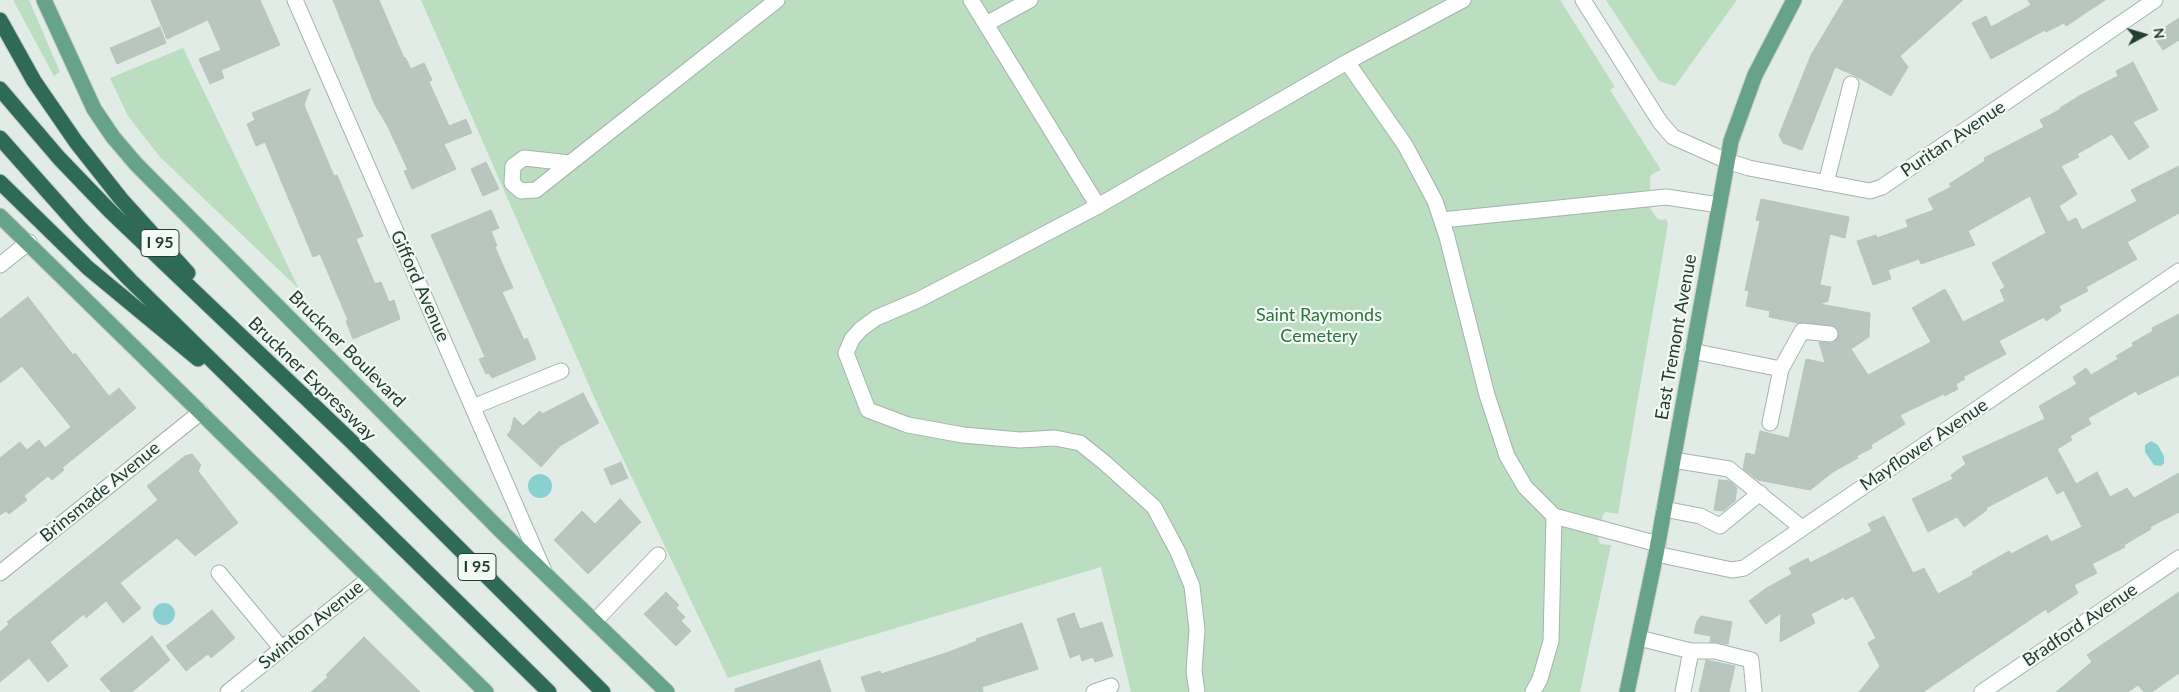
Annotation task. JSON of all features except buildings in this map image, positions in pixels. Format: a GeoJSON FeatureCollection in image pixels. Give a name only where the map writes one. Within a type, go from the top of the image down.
{"type":"FeatureCollection","features":[{"type":"Feature","properties":{"kind":"highway","name":"I 95"},"geometry":{"type":"LineString","coordinates":[[0,20],[54,112],[115,192],[171,255],[350,441]]}},
{"type":"Feature","properties":{"kind":"highway","name":"Bruckner Expressway"},"geometry":{"type":"LineString","coordinates":[[0,89],[58,158],[110,211],[350,441],[603,692]]}},
{"type":"Feature","properties":{"kind":"highway","name":"I 95"},"geometry":{"type":"LineString","coordinates":[[0,138],[105,254],[549,692]]}},
{"type":"Feature","properties":{"kind":"highway"},"geometry":{"type":"LineString","coordinates":[[0,182],[61,243],[118,294],[260,408]]}},
{"type":"Feature","properties":{"kind":"main road","name":"Bruckner Boulevard"},"geometry":{"type":"LineString","coordinates":[[44,0],[76,74],[94,109],[113,137],[136,164],[501,531],[667,692]]}},
{"type":"Feature","properties":{"kind":"main road","name":"East Tremont Avenue"},"geometry":{"type":"LineString","coordinates":[[1628,692],[1657,549],[1733,132],[1748,91],[1777,30],[1794,0]]}},
{"type":"Feature","properties":{"kind":"main road"},"geometry":{"type":"LineString","coordinates":[[0,216],[486,692]]}},
{"type":"Feature","properties":{"kind":"street","name":"Gifford Avenue"},"geometry":{"type":"LineString","coordinates":[[295,0],[544,571]]}},
{"type":"Feature","properties":{"kind":"street"},"geometry":{"type":"LineString","coordinates":[[570,163],[777,0]]}},
{"type":"Feature","properties":{"kind":"street"},"geometry":{"type":"LineString","coordinates":[[971,0],[1098,206]]}},
{"type":"Feature","properties":{"kind":"street"},"geometry":{"type":"LineString","coordinates":[[986,24],[1030,0]]}},
{"type":"Feature","properties":{"kind":"street"},"geometry":{"type":"LineString","coordinates":[[1197,692],[1194,671],[1197,630],[1192,586],[1178,552],[1154,506],[1080,444],[1054,438],[1020,440],[963,435],[908,425],[868,410],[846,353],[852,339],[861,329],[876,318],[978,270],[1098,206],[1348,62],[1463,0]]}},
{"type":"Feature","properties":{"kind":"street","name":"Puritan Avenue"},"geometry":{"type":"LineString","coordinates":[[1583,0],[1668,133],[1679,141],[1727,161],[1761,170],[1870,191],[1882,187],[2155,0]]}},
{"type":"Feature","properties":{"kind":"street"},"geometry":{"type":"LineString","coordinates":[[1348,62],[1405,145],[1426,183],[1442,220],[1487,394],[1507,456],[1525,486],[1554,516],[1551,641],[1540,679],[1533,692]]}},
{"type":"Feature","properties":{"kind":"street"},"geometry":{"type":"LineString","coordinates":[[1826,183],[1851,84]]}},
{"type":"Feature","properties":{"kind":"street"},"geometry":{"type":"LineString","coordinates":[[1442,220],[1666,197],[1719,205]]}},
{"type":"Feature","properties":{"kind":"street"},"geometry":{"type":"LineString","coordinates":[[0,265],[28,242]]}},
{"type":"Feature","properties":{"kind":"street","name":"Mayflower Avenue"},"geometry":{"type":"LineString","coordinates":[[1554,516],[1657,549],[1739,570],[2179,271]]}},
{"type":"Feature","properties":{"kind":"street"},"geometry":{"type":"LineString","coordinates":[[1770,423],[1781,369],[1802,331],[1830,334]]}},
{"type":"Feature","properties":{"kind":"street"},"geometry":{"type":"LineString","coordinates":[[1692,351],[1781,369]]}},
{"type":"Feature","properties":{"kind":"street"},"geometry":{"type":"LineString","coordinates":[[473,407],[561,371]]}},
{"type":"Feature","properties":{"kind":"street","name":"Brinsmade Avenue"},"geometry":{"type":"LineString","coordinates":[[0,573],[201,412]]}},
{"type":"Feature","properties":{"kind":"street"},"geometry":{"type":"LineString","coordinates":[[1673,460],[1729,469],[1802,528]]}},
{"type":"Feature","properties":{"kind":"street"},"geometry":{"type":"LineString","coordinates":[[1664,509],[1700,516],[1720,526],[1760,493]]}},
{"type":"Feature","properties":{"kind":"street"},"geometry":{"type":"LineString","coordinates":[[595,621],[658,555]]}},
{"type":"Feature","properties":{"kind":"street","name":"Bradford Avenue"},"geometry":{"type":"LineString","coordinates":[[1982,692],[2179,558]]}},
{"type":"Feature","properties":{"kind":"street"},"geometry":{"type":"LineString","coordinates":[[219,573],[282,649]]}},
{"type":"Feature","properties":{"kind":"street","name":"Swinton Avenue"},"geometry":{"type":"LineString","coordinates":[[228,692],[370,578]]}},
{"type":"Feature","properties":{"kind":"street"},"geometry":{"type":"LineString","coordinates":[[1639,638],[1691,651],[1716,651],[1751,660],[1754,692]]}},
{"type":"Feature","properties":{"kind":"street"},"geometry":{"type":"LineString","coordinates":[[1683,692],[1691,651]]}},
{"type":"Feature","properties":{"kind":"street"},"geometry":{"type":"LineString","coordinates":[[1094,692],[1111,686]]}},
{"type":"Feature","properties":{"kind":"green space"},"geometry":{"type":"Polygon","coordinates":[[[13,0],[29,0],[60,72],[54,76],[13,0]]]}},
{"type":"Feature","properties":{"kind":"green space","name":"Saint Raymonds Cemetery"},"geometry":{"type":"Polygon","coordinates":[[[421,0],[1560,0],[1615,87],[1610,90],[1661,170],[1652,174],[1650,178],[1651,210],[1657,218],[1661,220],[1666,219],[1668,224],[1618,514],[1606,512],[1603,515],[1598,539],[1600,544],[1611,545],[1580,692],[1131,692],[1101,567],[728,678],[602,415],[421,0]]]}},
{"type":"Feature","properties":{"kind":"green space"},"geometry":{"type":"Polygon","coordinates":[[[1606,0],[1737,0],[1675,86],[1659,81],[1606,0]]]}},
{"type":"Feature","properties":{"kind":"green space"},"geometry":{"type":"Polygon","coordinates":[[[183,48],[299,289],[160,157],[128,116],[110,78],[183,48]]]}},
{"type":"Feature","properties":{"kind":"water"},"geometry":{"type":"Polygon","coordinates":[[[2151,441],[2158,445],[2164,456],[2164,463],[2161,466],[2154,465],[2145,452],[2145,445],[2151,441]]]}},
{"type":"Feature","properties":{"kind":"water"},"geometry":{"type":"Polygon","coordinates":[[[540,474],[549,477],[552,486],[549,495],[540,498],[531,495],[528,486],[531,477],[540,474]]]}},
{"type":"Feature","properties":{"kind":"water"},"geometry":{"type":"Polygon","coordinates":[[[164,603],[172,606],[175,614],[172,622],[164,625],[156,622],[153,614],[156,606],[164,603]]]}}]}
